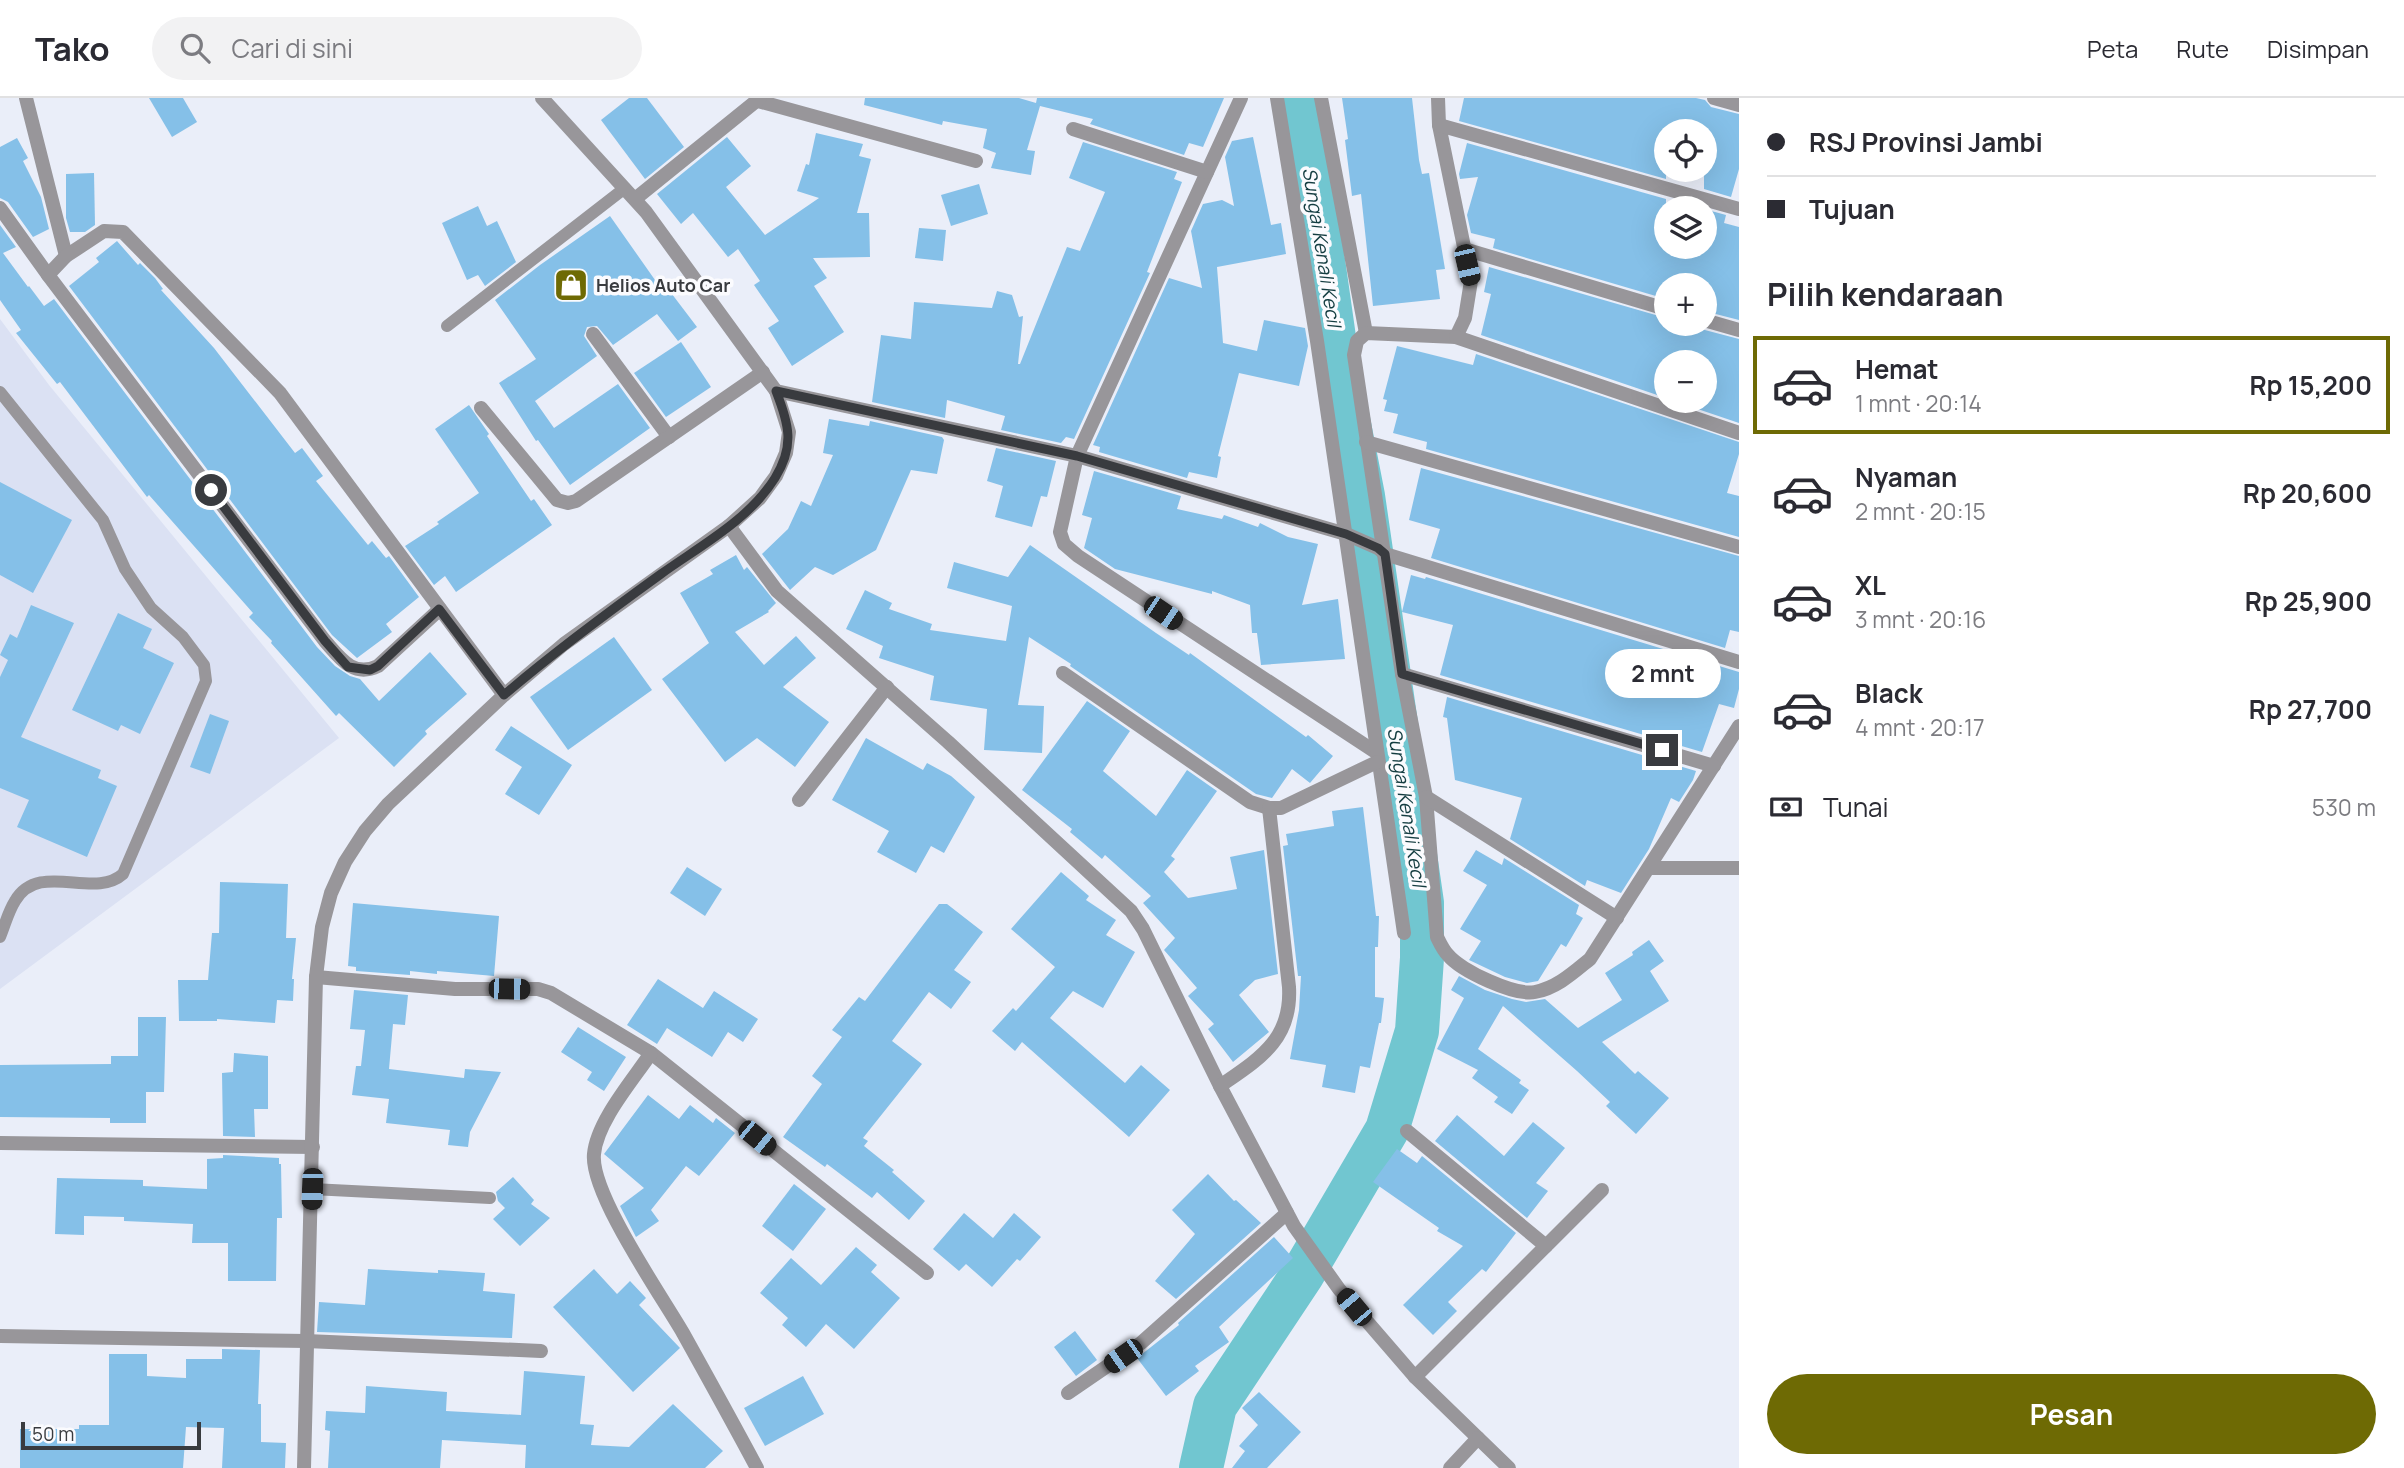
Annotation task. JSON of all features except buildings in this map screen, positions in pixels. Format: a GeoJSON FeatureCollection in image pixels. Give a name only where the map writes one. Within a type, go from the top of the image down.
{"type":"FeatureCollection","features":[{"type":"Feature","properties":{"kind":"street"},"geometry":{"type":"LineString","coordinates":[[26,98],[66,256]]}},
{"type":"Feature","properties":{"kind":"street"},"geometry":{"type":"LineString","coordinates":[[304,1468],[316,977],[322,927],[331,893],[345,862],[388,804],[504,695],[564,644],[729,526],[760,498],[776,476],[786,453],[789,432],[776,391],[763,372],[630,194],[542,98]]}},
{"type":"Feature","properties":{"kind":"street"},"geometry":{"type":"LineString","coordinates":[[1241,98],[1077,456],[1060,532],[1064,544],[1089,564],[1377,758]]}},
{"type":"Feature","properties":{"kind":"street"},"geometry":{"type":"LineString","coordinates":[[1278,98],[1350,536],[1377,758],[1404,933]]}},
{"type":"Feature","properties":{"kind":"street"},"geometry":{"type":"LineString","coordinates":[[1321,98],[1366,333]]}},
{"type":"Feature","properties":{"kind":"street"},"geometry":{"type":"LineString","coordinates":[[1438,98],[1439,125],[1471,281],[1465,318],[1456,337]]}},
{"type":"Feature","properties":{"kind":"street"},"geometry":{"type":"LineString","coordinates":[[1714,98],[1739,105]]}},
{"type":"Feature","properties":{"kind":"street"},"geometry":{"type":"LineString","coordinates":[[630,194],[759,99],[976,161]]}},
{"type":"Feature","properties":{"kind":"street"},"geometry":{"type":"LineString","coordinates":[[1439,125],[1739,209]]}},
{"type":"Feature","properties":{"kind":"street"},"geometry":{"type":"LineString","coordinates":[[1073,129],[1207,172]]}},
{"type":"Feature","properties":{"kind":"street"},"geometry":{"type":"LineString","coordinates":[[0,208],[47,275],[325,641],[348,667],[370,670],[378,666],[439,609]]}},
{"type":"Feature","properties":{"kind":"street"},"geometry":{"type":"LineString","coordinates":[[47,275],[66,256],[104,231],[123,232],[280,393],[504,695]]}},
{"type":"Feature","properties":{"kind":"street"},"geometry":{"type":"LineString","coordinates":[[1464,249],[1654,305]]}},
{"type":"Feature","properties":{"kind":"street"},"geometry":{"type":"LineString","coordinates":[[1717,324],[1739,330]]}},
{"type":"Feature","properties":{"kind":"street"},"geometry":{"type":"LineString","coordinates":[[1739,433],[1456,337],[1366,333],[1357,341],[1354,355],[1382,551],[1426,797],[1437,937],[1447,955],[1465,970],[1520,992],[1532,993],[1566,978],[1590,959],[1739,726]]}},
{"type":"Feature","properties":{"kind":"street"},"geometry":{"type":"LineString","coordinates":[[593,334],[669,437]]}},
{"type":"Feature","properties":{"kind":"street"},"geometry":{"type":"LineString","coordinates":[[481,408],[557,500],[568,503],[576,501],[763,372]]}},
{"type":"Feature","properties":{"kind":"street"},"geometry":{"type":"LineString","coordinates":[[776,391],[1077,456],[1350,536],[1382,551],[1739,662]]}},
{"type":"Feature","properties":{"kind":"street"},"geometry":{"type":"LineString","coordinates":[[1366,442],[1739,547]]}},
{"type":"Feature","properties":{"kind":"street"},"geometry":{"type":"LineString","coordinates":[[729,526],[777,591],[948,742],[1131,911],[1143,929],[1220,1086],[1291,1220],[1339,1289],[1415,1377],[1509,1468]]}},
{"type":"Feature","properties":{"kind":"street"},"geometry":{"type":"LineString","coordinates":[[1063,673],[1250,802],[1269,808],[1281,808],[1377,758]]}},
{"type":"Feature","properties":{"kind":"street"},"geometry":{"type":"LineString","coordinates":[[1402,674],[1714,766]]}},
{"type":"Feature","properties":{"kind":"street"},"geometry":{"type":"LineString","coordinates":[[799,800],[887,688]]}},
{"type":"Feature","properties":{"kind":"street"},"geometry":{"type":"LineString","coordinates":[[1426,797],[1617,918]]}},
{"type":"Feature","properties":{"kind":"street"},"geometry":{"type":"LineString","coordinates":[[1220,1086],[1262,1057],[1283,1030],[1288,1013],[1289,986],[1269,808]]}},
{"type":"Feature","properties":{"kind":"street"},"geometry":{"type":"LineString","coordinates":[[1649,868],[1739,868]]}},
{"type":"Feature","properties":{"kind":"street"},"geometry":{"type":"LineString","coordinates":[[316,977],[455,989],[538,989],[551,993],[651,1053],[927,1273]]}},
{"type":"Feature","properties":{"kind":"street"},"geometry":{"type":"LineString","coordinates":[[651,1053],[607,1118],[598,1137],[593,1155],[597,1178],[606,1203],[682,1332],[757,1468]]}},
{"type":"Feature","properties":{"kind":"street"},"geometry":{"type":"LineString","coordinates":[[1407,1131],[1546,1246]]}},
{"type":"Feature","properties":{"kind":"street"},"geometry":{"type":"LineString","coordinates":[[0,1143],[313,1147]]}},
{"type":"Feature","properties":{"kind":"street"},"geometry":{"type":"LineString","coordinates":[[1415,1377],[1602,1190]]}},
{"type":"Feature","properties":{"kind":"street"},"geometry":{"type":"LineString","coordinates":[[1068,1393],[1141,1343],[1291,1220]]}},
{"type":"Feature","properties":{"kind":"street"},"geometry":{"type":"LineString","coordinates":[[0,1336],[306,1341],[541,1351]]}},
{"type":"Feature","properties":{"kind":"street"},"geometry":{"type":"LineString","coordinates":[[1450,1468],[1478,1438]]}},
{"type":"Feature","properties":{"kind":"lane"},"geometry":{"type":"LineString","coordinates":[[447,326],[630,194]]}},
{"type":"Feature","properties":{"kind":"lane"},"geometry":{"type":"LineString","coordinates":[[0,392],[103,520],[125,569],[151,608],[183,637],[204,665],[206,681],[123,874],[107,883],[51,881],[28,887],[14,901],[0,937]]}},
{"type":"Feature","properties":{"kind":"lane"},"geometry":{"type":"LineString","coordinates":[[312,1189],[490,1198]]}},
{"type":"Feature","properties":{"kind":"shaded area"},"geometry":{"type":"Polygon","coordinates":[[[0,319],[49,385],[339,738],[0,989],[0,319]]]}},
{"type":"Feature","properties":{"kind":"waterway","name":"Sungai Kenali Kecil"},"geometry":{"type":"LineString","coordinates":[[1201,1468],[1215,1406],[1302,1275],[1387,1130],[1417,1031],[1422,958],[1422,903],[1363,496],[1339,373],[1300,98]]}},
{"type":"Feature","properties":{"kind":"place","name":"Helios Auto Car"},"geometry":{"type":"Point","coordinates":[571,285]}},
{"type":"Feature","properties":{"kind":"route"},"geometry":{"type":"LineString","coordinates":[[211,490],[325,641],[348,667],[370,670],[378,666],[439,609],[504,695],[564,644],[729,526],[760,498],[776,476],[786,453],[789,432],[776,391],[1077,456],[1346,534],[1378,548],[1385,554],[1402,674],[1662,750]]}}]}
